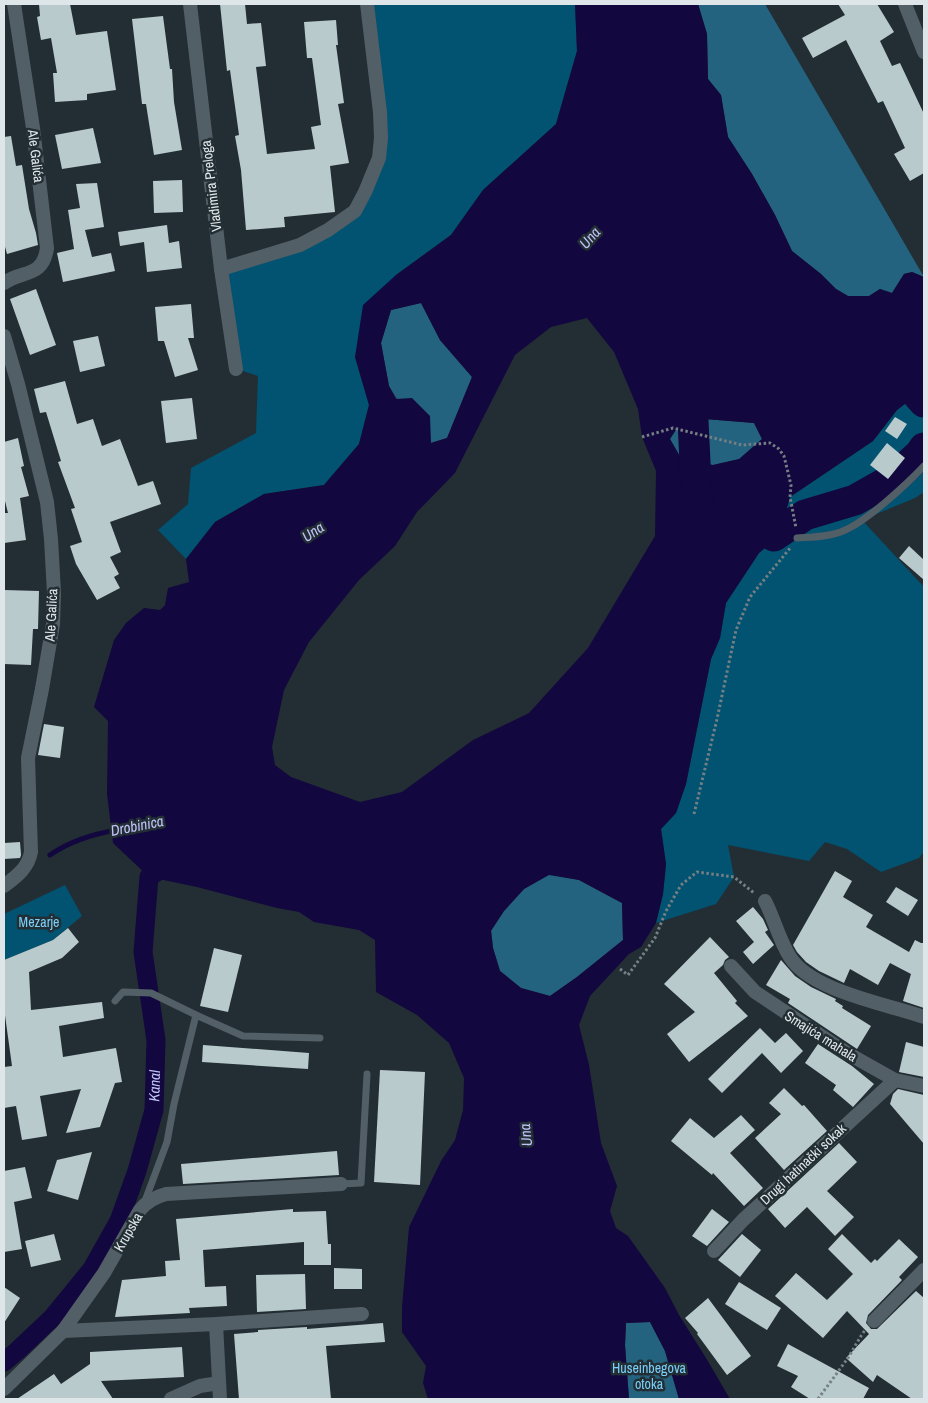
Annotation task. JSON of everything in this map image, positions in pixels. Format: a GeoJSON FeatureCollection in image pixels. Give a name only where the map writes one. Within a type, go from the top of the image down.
{"type":"FeatureCollection","features":[{"type":"Feature","properties":{"kind":"street","name":"Ale Galića"},"geometry":{"type":"LineString","coordinates":[[4,284],[35,271],[43,262],[47,248],[14,4]]}},
{"type":"Feature","properties":{"kind":"street","name":"Vladimira Preloga"},"geometry":{"type":"LineString","coordinates":[[190,4],[221,269],[236,369]]}},
{"type":"Feature","properties":{"kind":"street"},"geometry":{"type":"LineString","coordinates":[[221,269],[300,246],[328,230],[354,211],[365,192],[379,158],[381,138],[380,112],[367,4]]}},
{"type":"Feature","properties":{"kind":"street"},"geometry":{"type":"LineString","coordinates":[[905,4],[924,52]]}},
{"type":"Feature","properties":{"kind":"street","name":"Ale Galića"},"geometry":{"type":"LineString","coordinates":[[4,336],[18,384],[47,502],[54,593],[53,624],[28,758],[28,809],[31,852],[24,870],[4,886]]}},
{"type":"Feature","properties":{"kind":"street"},"geometry":{"type":"LineString","coordinates":[[765,900],[790,957],[801,969],[833,988],[924,1017]]}},
{"type":"Feature","properties":{"kind":"street","name":"Smajića mahala"},"geometry":{"type":"LineString","coordinates":[[730,966],[755,992],[847,1053],[895,1080],[924,1086]]}},
{"type":"Feature","properties":{"kind":"street","name":"Drugi hatinački sokak"},"geometry":{"type":"LineString","coordinates":[[714,1251],[751,1213],[895,1080]]}},
{"type":"Feature","properties":{"kind":"street","name":"Krupska"},"geometry":{"type":"LineString","coordinates":[[4,1388],[63,1331],[104,1272],[144,1204],[166,1194],[341,1184]]}},
{"type":"Feature","properties":{"kind":"street"},"geometry":{"type":"LineString","coordinates":[[874,1321],[924,1270]]}},
{"type":"Feature","properties":{"kind":"street"},"geometry":{"type":"LineString","coordinates":[[63,1331],[216,1324],[362,1314]]}},
{"type":"Feature","properties":{"kind":"street"},"geometry":{"type":"LineString","coordinates":[[216,1324],[220,1399]]}},
{"type":"Feature","properties":{"kind":"street"},"geometry":{"type":"LineString","coordinates":[[171,1399],[200,1386],[219,1384]]}},
{"type":"Feature","properties":{"kind":"lane"},"geometry":{"type":"LineString","coordinates":[[797,538],[826,536],[843,532],[862,520],[924,466]]}},
{"type":"Feature","properties":{"kind":"lane"},"geometry":{"type":"LineString","coordinates":[[115,1001],[123,992],[151,993],[243,1036],[320,1038]]}},
{"type":"Feature","properties":{"kind":"lane"},"geometry":{"type":"LineString","coordinates":[[144,1204],[167,1142],[174,1104],[196,1015]]}},
{"type":"Feature","properties":{"kind":"lane"},"geometry":{"type":"LineString","coordinates":[[341,1184],[361,1183],[367,1074]]}},
{"type":"Feature","properties":{"kind":"path"},"geometry":{"type":"LineString","coordinates":[[642,437],[673,428],[742,445],[770,443],[779,449],[784,456],[790,476],[790,497],[797,538],[750,597],[736,630],[694,814]]}},
{"type":"Feature","properties":{"kind":"path"},"geometry":{"type":"LineString","coordinates":[[620,969],[628,974],[634,968],[655,938],[666,910],[681,885],[697,872],[734,876],[765,900]]}},
{"type":"Feature","properties":{"kind":"path"},"geometry":{"type":"LineString","coordinates":[[818,1399],[848,1358],[860,1336],[874,1321]]}},
{"type":"Feature","properties":{"kind":"green space"},"geometry":{"type":"Polygon","coordinates":[[[367,4],[575,4],[577,51],[556,124],[483,190],[451,235],[396,275],[355,357],[369,405],[359,444],[324,485],[264,494],[215,522],[186,559],[158,530],[188,504],[191,468],[256,433],[258,376],[236,369],[221,269],[300,245],[355,211],[379,158],[367,4]]]}},
{"type":"Feature","properties":{"kind":"green space"},"geometry":{"type":"Polygon","coordinates":[[[698,4],[765,4],[924,277],[912,272],[904,274],[892,293],[880,289],[869,296],[848,296],[836,289],[821,274],[792,251],[775,215],[752,174],[728,137],[721,95],[708,79],[707,34],[698,4]]]}},
{"type":"Feature","properties":{"kind":"green space"},"geometry":{"type":"Polygon","coordinates":[[[421,303],[440,340],[472,377],[447,438],[431,443],[389,386],[381,343],[391,310],[421,303]]]}},
{"type":"Feature","properties":{"kind":"green space"},"geometry":{"type":"Polygon","coordinates":[[[924,389],[924,492],[915,498],[862,520],[924,587],[924,851],[919,858],[881,872],[847,849],[825,842],[809,861],[728,845],[734,877],[716,904],[656,923],[663,894],[666,864],[661,829],[676,813],[686,784],[711,659],[720,638],[726,603],[759,553],[771,543],[785,515],[790,497],[873,441],[897,410],[924,389]]]}},
{"type":"Feature","properties":{"kind":"green space"},"geometry":{"type":"Polygon","coordinates":[[[705,419],[754,423],[762,439],[740,459],[713,465],[682,460],[670,439],[681,422],[705,419]]]}},
{"type":"Feature","properties":{"kind":"green space"},"geometry":{"type":"Polygon","coordinates":[[[549,874],[579,880],[622,903],[623,940],[550,996],[521,988],[500,971],[493,948],[491,930],[504,911],[524,889],[549,874]]]}},
{"type":"Feature","properties":{"kind":"green space","name":"Mezarje"},"geometry":{"type":"Polygon","coordinates":[[[65,885],[82,916],[53,940],[4,960],[4,914],[65,885]]]}},
{"type":"Feature","properties":{"kind":"green space","name":"Huseinbegova otoka"},"geometry":{"type":"Polygon","coordinates":[[[650,1322],[665,1351],[679,1399],[629,1399],[625,1345],[626,1323],[650,1322]]]}},
{"type":"Feature","properties":{"kind":"water"},"geometry":{"type":"Polygon","coordinates":[[[575,4],[698,4],[707,34],[708,79],[721,95],[728,137],[752,174],[775,215],[792,251],[821,274],[836,289],[848,296],[869,296],[880,289],[892,293],[904,274],[912,272],[924,277],[924,389],[897,410],[873,441],[790,497],[785,515],[771,543],[759,553],[726,603],[720,638],[711,659],[686,784],[676,813],[661,829],[666,864],[663,894],[656,923],[641,947],[629,954],[590,996],[579,1025],[589,1065],[601,1143],[617,1186],[610,1211],[616,1228],[628,1236],[665,1288],[679,1315],[730,1399],[679,1399],[665,1351],[650,1322],[626,1323],[625,1345],[629,1399],[428,1399],[423,1383],[426,1366],[402,1332],[402,1307],[409,1227],[441,1161],[455,1140],[463,1110],[464,1078],[449,1043],[417,1015],[376,992],[375,940],[359,930],[314,922],[299,912],[149,877],[113,843],[107,794],[108,721],[94,707],[114,640],[126,623],[144,608],[160,610],[165,605],[168,588],[189,582],[186,559],[215,522],[264,494],[324,485],[359,444],[369,405],[355,357],[363,305],[396,275],[451,235],[483,190],[556,124],[577,51],[575,4]],[[421,303],[391,310],[381,343],[389,386],[396,399],[412,398],[430,416],[431,443],[447,438],[472,377],[440,340],[421,303]],[[587,318],[551,327],[515,355],[455,473],[417,512],[395,546],[359,580],[309,642],[284,690],[272,747],[275,765],[291,777],[360,802],[402,792],[473,740],[529,713],[588,648],[655,536],[656,471],[642,437],[638,409],[614,352],[587,318]],[[705,419],[681,422],[670,439],[682,460],[713,465],[739,459],[762,439],[754,423],[705,419]],[[549,875],[524,889],[504,911],[491,931],[493,948],[500,971],[521,988],[550,996],[623,940],[622,903],[579,880],[549,875]]]}},
{"type":"Feature","properties":{"kind":"building"},"geometry":{"type":"Polygon","coordinates":[[[39,4],[70,4],[76,35],[107,31],[116,90],[87,94],[87,100],[55,102],[53,73],[57,73],[51,38],[41,40],[37,17],[40,16],[39,4]]]}},
{"type":"Feature","properties":{"kind":"building"},"geometry":{"type":"Polygon","coordinates":[[[220,4],[245,4],[247,24],[261,23],[266,66],[256,67],[267,154],[315,149],[311,127],[321,125],[312,58],[307,58],[304,22],[336,20],[338,45],[336,45],[344,103],[338,104],[349,163],[330,166],[335,212],[284,217],[285,227],[246,230],[241,170],[235,136],[239,135],[230,70],[227,71],[220,4]]]}},
{"type":"Feature","properties":{"kind":"building"},"geometry":{"type":"Polygon","coordinates":[[[838,4],[877,4],[894,32],[880,41],[892,66],[900,63],[924,114],[924,173],[910,181],[894,154],[905,148],[883,101],[878,103],[846,40],[813,58],[802,38],[845,15],[838,4]]]}},
{"type":"Feature","properties":{"kind":"building"},"geometry":{"type":"Polygon","coordinates":[[[163,16],[182,150],[154,155],[146,104],[142,104],[132,19],[163,16]]]}},
{"type":"Feature","properties":{"kind":"building"},"geometry":{"type":"Polygon","coordinates":[[[93,128],[101,163],[62,169],[55,135],[93,128]]]}},
{"type":"Feature","properties":{"kind":"building"},"geometry":{"type":"Polygon","coordinates":[[[11,136],[16,166],[22,165],[29,209],[38,245],[7,254],[4,243],[4,137],[11,136]]]}},
{"type":"Feature","properties":{"kind":"building"},"geometry":{"type":"Polygon","coordinates":[[[182,180],[183,212],[154,213],[153,181],[182,180]]]}},
{"type":"Feature","properties":{"kind":"building"},"geometry":{"type":"Polygon","coordinates":[[[97,183],[104,227],[85,230],[92,257],[111,253],[115,271],[63,282],[57,253],[74,249],[68,210],[80,208],[76,184],[97,183]]]}},
{"type":"Feature","properties":{"kind":"building"},"geometry":{"type":"Polygon","coordinates":[[[167,225],[169,243],[179,241],[182,268],[147,272],[144,242],[120,246],[118,232],[167,225]]]}},
{"type":"Feature","properties":{"kind":"building"},"geometry":{"type":"Polygon","coordinates":[[[36,289],[56,345],[30,355],[10,299],[36,289]]]}},
{"type":"Feature","properties":{"kind":"building"},"geometry":{"type":"Polygon","coordinates":[[[191,304],[194,338],[188,338],[198,370],[175,377],[164,341],[158,341],[155,307],[191,304]]]}},
{"type":"Feature","properties":{"kind":"building"},"geometry":{"type":"Polygon","coordinates":[[[98,336],[105,366],[80,372],[73,341],[98,336]]]}},
{"type":"Feature","properties":{"kind":"building"},"geometry":{"type":"Polygon","coordinates":[[[65,381],[77,424],[93,419],[102,446],[120,439],[138,486],[153,481],[161,504],[110,522],[121,552],[110,557],[119,574],[114,577],[120,588],[97,600],[76,564],[70,546],[82,542],[71,509],[75,508],[58,462],[61,461],[46,412],[40,413],[34,389],[65,381]]]}},
{"type":"Feature","properties":{"kind":"building"},"geometry":{"type":"Polygon","coordinates":[[[192,398],[197,439],[166,443],[161,401],[192,398]]]}},
{"type":"Feature","properties":{"kind":"building"},"geometry":{"type":"Polygon","coordinates":[[[895,417],[907,424],[897,439],[885,431],[895,417]]]}},
{"type":"Feature","properties":{"kind":"building"},"geometry":{"type":"Polygon","coordinates":[[[18,438],[24,466],[21,467],[29,496],[20,498],[26,540],[4,543],[4,513],[8,513],[4,497],[4,442],[18,438]]]}},
{"type":"Feature","properties":{"kind":"building"},"geometry":{"type":"Polygon","coordinates":[[[887,443],[905,458],[888,479],[870,465],[887,443]]]}},
{"type":"Feature","properties":{"kind":"building"},"geometry":{"type":"Polygon","coordinates":[[[909,546],[924,560],[924,580],[899,558],[909,546]]]}},
{"type":"Feature","properties":{"kind":"building"},"geometry":{"type":"Polygon","coordinates":[[[4,590],[39,591],[38,629],[33,629],[31,665],[4,664],[4,590]]]}},
{"type":"Feature","properties":{"kind":"building"},"geometry":{"type":"Polygon","coordinates":[[[44,724],[64,727],[60,758],[38,755],[44,724]]]}},
{"type":"Feature","properties":{"kind":"building"},"geometry":{"type":"Polygon","coordinates":[[[20,842],[20,858],[4,859],[4,843],[20,842]]]}},
{"type":"Feature","properties":{"kind":"building"},"geometry":{"type":"Polygon","coordinates":[[[835,871],[852,881],[843,897],[873,915],[866,927],[909,952],[915,940],[924,943],[924,1008],[903,1001],[911,974],[890,963],[878,985],[850,969],[844,983],[819,971],[806,962],[797,952],[793,945],[835,871]]]}},
{"type":"Feature","properties":{"kind":"building"},"geometry":{"type":"Polygon","coordinates":[[[896,887],[918,900],[908,916],[886,902],[896,887]]]}},
{"type":"Feature","properties":{"kind":"building"},"geometry":{"type":"Polygon","coordinates":[[[753,907],[763,919],[768,930],[765,932],[774,945],[753,964],[743,952],[754,942],[736,921],[753,907]]]}},
{"type":"Feature","properties":{"kind":"building"},"geometry":{"type":"Polygon","coordinates":[[[68,928],[79,942],[62,958],[29,972],[31,1010],[102,1002],[104,1018],[59,1026],[63,1057],[116,1048],[122,1082],[115,1083],[100,1127],[66,1133],[81,1089],[40,1096],[47,1136],[22,1140],[16,1106],[4,1108],[4,1067],[12,1066],[4,1008],[4,960],[53,940],[68,928]]]}},
{"type":"Feature","properties":{"kind":"building"},"geometry":{"type":"Polygon","coordinates":[[[710,937],[729,957],[714,973],[737,1001],[735,1003],[748,1016],[689,1062],[667,1034],[695,1012],[664,984],[710,937]]]}},
{"type":"Feature","properties":{"kind":"building"},"geometry":{"type":"Polygon","coordinates":[[[214,948],[242,955],[228,1012],[200,1006],[214,948]]]}},
{"type":"Feature","properties":{"kind":"building"},"geometry":{"type":"Polygon","coordinates":[[[781,960],[795,976],[811,987],[836,999],[835,1001],[843,1006],[842,1008],[871,1026],[857,1049],[788,1003],[790,999],[766,985],[781,960]]]}},
{"type":"Feature","properties":{"kind":"building"},"geometry":{"type":"Polygon","coordinates":[[[760,1028],[775,1043],[786,1033],[803,1051],[781,1073],[762,1053],[722,1093],[708,1079],[760,1028]]]}},
{"type":"Feature","properties":{"kind":"building"},"geometry":{"type":"Polygon","coordinates":[[[906,1042],[924,1047],[924,1077],[899,1072],[906,1042]]]}},
{"type":"Feature","properties":{"kind":"building"},"geometry":{"type":"Polygon","coordinates":[[[818,1044],[852,1066],[874,1084],[853,1107],[833,1090],[836,1085],[805,1063],[818,1044]]]}},
{"type":"Feature","properties":{"kind":"building"},"geometry":{"type":"Polygon","coordinates":[[[203,1045],[309,1053],[308,1069],[202,1062],[203,1045]]]}},
{"type":"Feature","properties":{"kind":"building"},"geometry":{"type":"Polygon","coordinates":[[[380,1070],[425,1072],[420,1185],[374,1182],[380,1070]]]}},
{"type":"Feature","properties":{"kind":"building"},"geometry":{"type":"Polygon","coordinates":[[[784,1088],[802,1106],[804,1105],[827,1131],[784,1170],[755,1138],[781,1114],[769,1103],[784,1088]]]}},
{"type":"Feature","properties":{"kind":"building"},"geometry":{"type":"Polygon","coordinates":[[[898,1089],[924,1095],[924,1144],[890,1104],[893,1094],[898,1089]]]}},
{"type":"Feature","properties":{"kind":"building"},"geometry":{"type":"Polygon","coordinates":[[[741,1115],[755,1130],[730,1153],[763,1188],[744,1206],[713,1173],[712,1175],[671,1141],[690,1118],[714,1138],[741,1115]]]}},
{"type":"Feature","properties":{"kind":"building"},"geometry":{"type":"Polygon","coordinates":[[[839,1143],[857,1162],[827,1191],[854,1217],[835,1236],[807,1207],[785,1228],[768,1209],[839,1143]]]}},
{"type":"Feature","properties":{"kind":"building"},"geometry":{"type":"Polygon","coordinates":[[[337,1151],[339,1175],[183,1184],[181,1164],[337,1151]]]}},
{"type":"Feature","properties":{"kind":"building"},"geometry":{"type":"Polygon","coordinates":[[[92,1152],[78,1200],[47,1191],[57,1160],[92,1152]]]}},
{"type":"Feature","properties":{"kind":"building"},"geometry":{"type":"Polygon","coordinates":[[[25,1167],[32,1198],[14,1202],[22,1249],[4,1252],[4,1171],[25,1167]]]}},
{"type":"Feature","properties":{"kind":"building"},"geometry":{"type":"Polygon","coordinates":[[[293,1209],[293,1212],[326,1211],[328,1244],[331,1244],[331,1265],[304,1265],[304,1242],[203,1250],[205,1287],[226,1286],[227,1306],[189,1308],[190,1313],[115,1317],[122,1280],[166,1276],[165,1261],[180,1260],[176,1219],[293,1209]]]}},
{"type":"Feature","properties":{"kind":"building"},"geometry":{"type":"Polygon","coordinates":[[[712,1209],[729,1222],[707,1246],[692,1236],[712,1209]]]}},
{"type":"Feature","properties":{"kind":"building"},"geometry":{"type":"Polygon","coordinates":[[[54,1234],[61,1260],[31,1267],[25,1241],[54,1234]]]}},
{"type":"Feature","properties":{"kind":"building"},"geometry":{"type":"Polygon","coordinates":[[[742,1234],[761,1250],[740,1277],[718,1260],[742,1234]]]}},
{"type":"Feature","properties":{"kind":"building"},"geometry":{"type":"Polygon","coordinates":[[[842,1234],[871,1263],[875,1259],[877,1261],[899,1239],[918,1257],[899,1277],[902,1280],[868,1315],[866,1323],[871,1329],[877,1329],[916,1291],[924,1298],[924,1399],[912,1399],[877,1375],[873,1382],[846,1358],[869,1334],[847,1311],[823,1338],[775,1296],[796,1273],[827,1300],[853,1274],[828,1249],[842,1234]]]}},
{"type":"Feature","properties":{"kind":"building"},"geometry":{"type":"Polygon","coordinates":[[[334,1268],[362,1269],[362,1289],[334,1289],[334,1268]]]}},
{"type":"Feature","properties":{"kind":"building"},"geometry":{"type":"Polygon","coordinates":[[[305,1274],[306,1309],[257,1312],[256,1275],[305,1274]]]}},
{"type":"Feature","properties":{"kind":"building"},"geometry":{"type":"Polygon","coordinates":[[[739,1282],[781,1308],[767,1330],[725,1304],[739,1282]]]}},
{"type":"Feature","properties":{"kind":"building"},"geometry":{"type":"Polygon","coordinates":[[[4,1287],[20,1298],[4,1323],[4,1287]]]}},
{"type":"Feature","properties":{"kind":"building"},"geometry":{"type":"Polygon","coordinates":[[[708,1298],[751,1356],[727,1375],[698,1333],[685,1318],[708,1298]]]}},
{"type":"Feature","properties":{"kind":"building"},"geometry":{"type":"Polygon","coordinates":[[[383,1323],[385,1342],[326,1346],[331,1399],[239,1399],[234,1334],[258,1332],[258,1330],[307,1327],[307,1329],[383,1323]]]}},
{"type":"Feature","properties":{"kind":"building"},"geometry":{"type":"Polygon","coordinates":[[[788,1344],[869,1388],[863,1399],[810,1399],[791,1387],[798,1376],[777,1366],[788,1344]]]}},
{"type":"Feature","properties":{"kind":"building"},"geometry":{"type":"Polygon","coordinates":[[[182,1347],[184,1377],[101,1381],[113,1399],[17,1399],[54,1374],[61,1384],[90,1364],[90,1352],[182,1347]]]}},
{"type":"Feature","properties":{"kind":"waterway","name":"Una"},"geometry":{"type":"LineString","coordinates":[[691,379],[697,504]]}},
{"type":"Feature","properties":{"kind":"waterway"},"geometry":{"type":"LineString","coordinates":[[917,394],[924,402]]}},
{"type":"Feature","properties":{"kind":"waterway"},"geometry":{"type":"LineString","coordinates":[[774,536],[805,515],[855,500],[894,478],[924,448]]}},
{"type":"Feature","properties":{"kind":"waterway","name":"Drobinica"},"geometry":{"type":"LineString","coordinates":[[50,855],[82,839],[117,830]]}},
{"type":"Feature","properties":{"kind":"waterway","name":"Kanal"},"geometry":{"type":"LineString","coordinates":[[4,1362],[52,1318],[92,1269],[119,1221],[137,1171],[154,1110],[156,1040],[143,952],[149,877],[169,864]]}}]}
